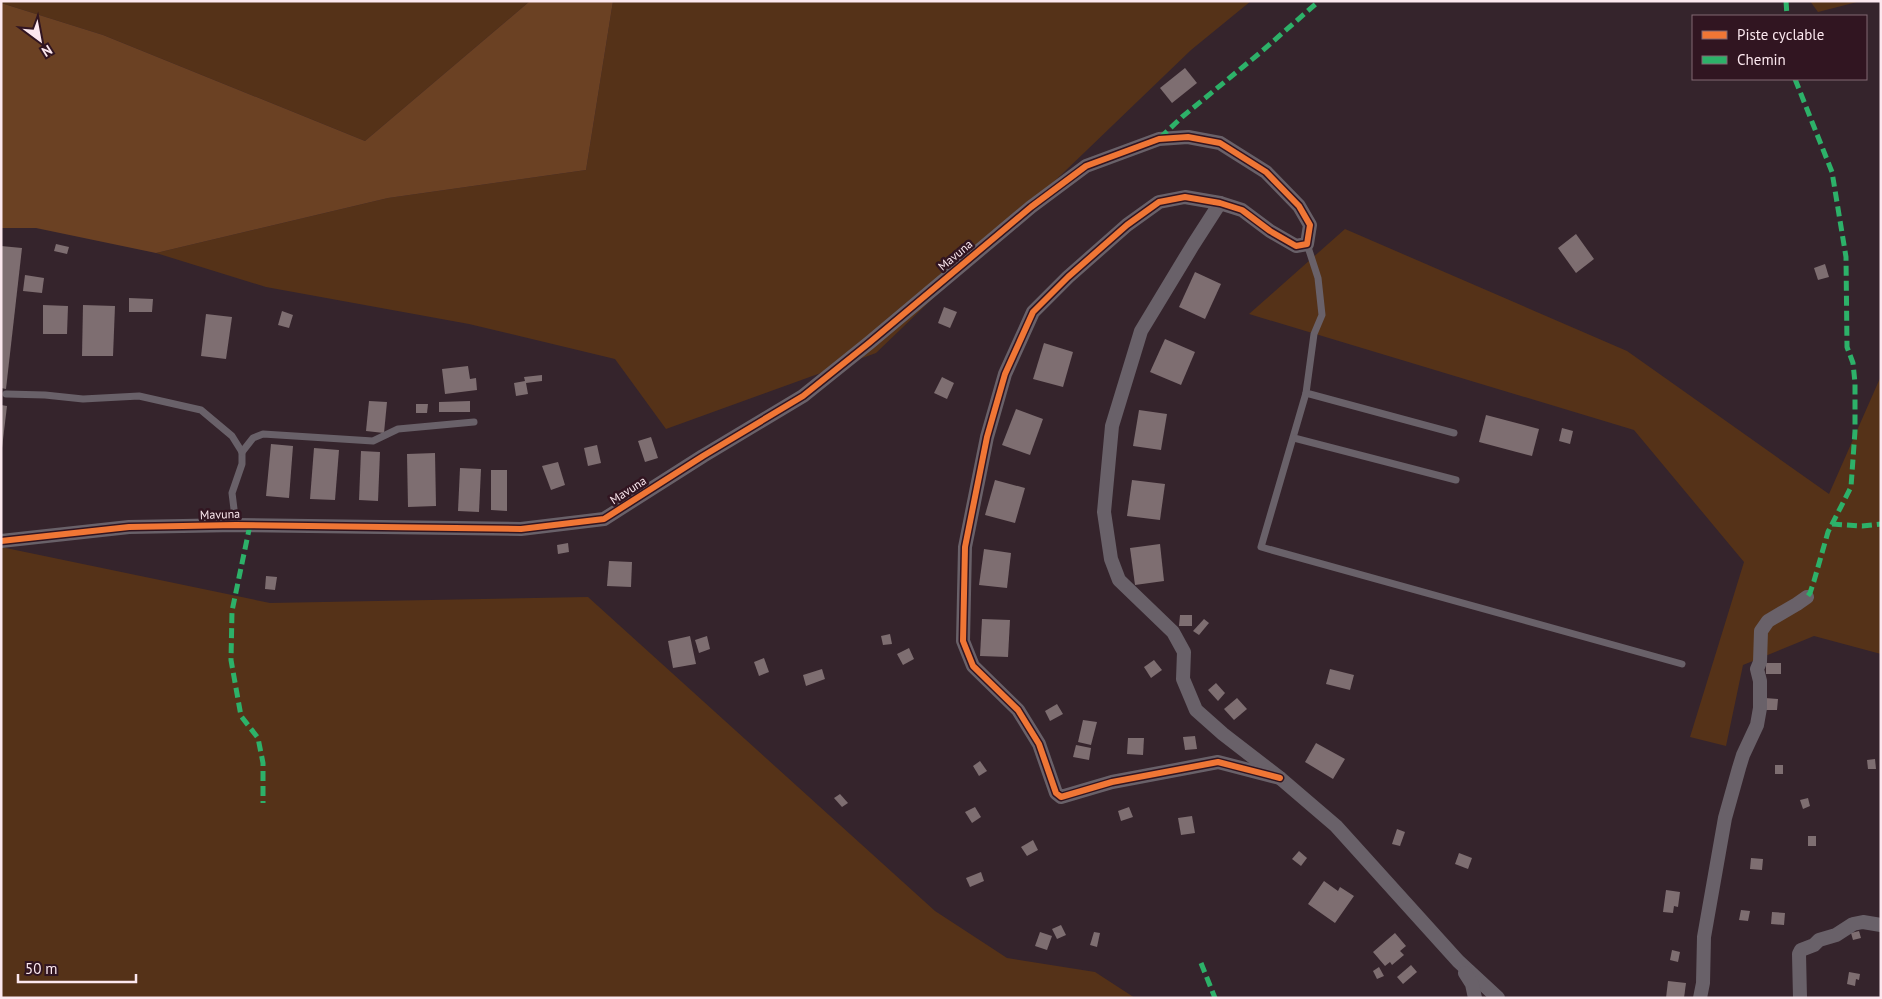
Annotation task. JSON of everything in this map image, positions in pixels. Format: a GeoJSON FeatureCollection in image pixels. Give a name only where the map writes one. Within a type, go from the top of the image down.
{"type":"FeatureCollection","features":[{"type":"Feature","properties":{"kind":"street","name":"Mavuna"},"geometry":{"type":"LineString","coordinates":[[1,540],[129,527],[236,524],[521,529],[604,519],[703,456],[803,396],[1031,207],[1086,166],[1158,140],[1188,137],[1220,143],[1266,172],[1299,206],[1310,225],[1306,244]]}},
{"type":"Feature","properties":{"kind":"street"},"geometry":{"type":"LineString","coordinates":[[1280,778],[1218,762],[1112,782],[1063,797],[1058,795],[1039,744],[1018,710],[973,666],[962,641],[965,546],[987,437],[1005,374],[1033,312],[1075,270],[1127,225],[1159,202],[1185,197],[1220,203],[1242,210],[1270,231],[1296,246],[1306,244]]}},
{"type":"Feature","properties":{"kind":"street"},"geometry":{"type":"LineString","coordinates":[[1220,203],[1192,245],[1141,331],[1112,426],[1104,512],[1111,559],[1119,580],[1173,632],[1184,652],[1183,679],[1196,710],[1336,826],[1458,961],[1498,998]]}},
{"type":"Feature","properties":{"kind":"street"},"geometry":{"type":"LineString","coordinates":[[1700,998],[1703,983],[1704,937],[1726,818],[1741,761],[1757,725],[1760,708],[1760,681],[1757,669],[1760,662],[1761,631],[1768,621],[1797,604],[1806,596]]}},
{"type":"Feature","properties":{"kind":"street"},"geometry":{"type":"LineString","coordinates":[[1800,998],[1799,954],[1801,950],[1814,945],[1819,940],[1836,935],[1853,924],[1862,922],[1881,925]]}},
{"type":"Feature","properties":{"kind":"street"},"geometry":{"type":"LineString","coordinates":[[1458,961],[1472,984],[1475,998]]}},
{"type":"Feature","properties":{"kind":"lane"},"geometry":{"type":"LineString","coordinates":[[1306,244],[1318,278],[1322,315],[1314,334],[1306,393],[1262,546],[1682,664]]}},
{"type":"Feature","properties":{"kind":"lane"},"geometry":{"type":"LineString","coordinates":[[1306,393],[1454,433]]}},
{"type":"Feature","properties":{"kind":"lane"},"geometry":{"type":"LineString","coordinates":[[6,394],[45,395],[83,399],[140,396],[201,410],[232,436],[242,452],[242,464],[232,493],[236,524]]}},
{"type":"Feature","properties":{"kind":"lane"},"geometry":{"type":"LineString","coordinates":[[242,452],[253,438],[263,434],[373,441],[398,429],[474,422]]}},
{"type":"Feature","properties":{"kind":"lane"},"geometry":{"type":"LineString","coordinates":[[1294,438],[1456,480]]}},
{"type":"Feature","properties":{"kind":"shaded area"},"geometry":{"type":"Polygon","coordinates":[[[1,1],[530,1],[365,141],[103,35],[1,3],[1,1]]]}},
{"type":"Feature","properties":{"kind":"shaded area"},"geometry":{"type":"Polygon","coordinates":[[[530,1],[613,1],[586,170],[388,198],[156,253],[36,228],[1,228],[1,3],[103,35],[365,141],[530,1]]]}},
{"type":"Feature","properties":{"kind":"shaded area"},"geometry":{"type":"Polygon","coordinates":[[[613,1],[1251,1],[1191,50],[876,353],[666,429],[615,359],[469,324],[266,287],[156,253],[388,198],[586,170],[613,1]]]}},
{"type":"Feature","properties":{"kind":"shaded area"},"geometry":{"type":"Polygon","coordinates":[[[1810,1],[1861,1],[1818,12],[1810,1]]]}},
{"type":"Feature","properties":{"kind":"shaded area"},"geometry":{"type":"Polygon","coordinates":[[[1345,229],[1627,351],[1829,494],[1881,376],[1881,654],[1814,636],[1743,665],[1726,746],[1690,737],[1744,562],[1634,430],[1249,314],[1345,229]]]}},
{"type":"Feature","properties":{"kind":"shaded area"},"geometry":{"type":"Polygon","coordinates":[[[1,547],[270,603],[588,597],[935,911],[1007,958],[1095,972],[1135,998],[1,998],[1,547]]]}},
{"type":"Feature","properties":{"kind":"building"},"geometry":{"type":"Polygon","coordinates":[[[1185,68],[1197,83],[1172,103],[1160,88],[1185,68]]]}},
{"type":"Feature","properties":{"kind":"building"},"geometry":{"type":"Polygon","coordinates":[[[1576,234],[1594,259],[1576,273],[1558,248],[1576,234]]]}},
{"type":"Feature","properties":{"kind":"building"},"geometry":{"type":"Polygon","coordinates":[[[56,244],[69,247],[67,254],[54,251],[56,244]]]}},
{"type":"Feature","properties":{"kind":"building"},"geometry":{"type":"Polygon","coordinates":[[[1,246],[22,248],[6,389],[1,388],[1,246]]]}},
{"type":"Feature","properties":{"kind":"building"},"geometry":{"type":"Polygon","coordinates":[[[1825,264],[1829,277],[1818,280],[1814,268],[1825,264]]]}},
{"type":"Feature","properties":{"kind":"building"},"geometry":{"type":"Polygon","coordinates":[[[1195,272],[1221,284],[1205,319],[1179,307],[1195,272]]]}},
{"type":"Feature","properties":{"kind":"building"},"geometry":{"type":"Polygon","coordinates":[[[25,275],[44,278],[42,293],[23,291],[25,275]]]}},
{"type":"Feature","properties":{"kind":"building"},"geometry":{"type":"Polygon","coordinates":[[[129,298],[153,299],[152,312],[129,312],[129,298]]]}},
{"type":"Feature","properties":{"kind":"building"},"geometry":{"type":"Polygon","coordinates":[[[43,305],[68,306],[67,334],[43,334],[43,305]]]}},
{"type":"Feature","properties":{"kind":"building"},"geometry":{"type":"Polygon","coordinates":[[[83,305],[115,306],[113,356],[82,356],[83,305]]]}},
{"type":"Feature","properties":{"kind":"building"},"geometry":{"type":"Polygon","coordinates":[[[944,307],[957,312],[950,328],[938,323],[944,307]]]}},
{"type":"Feature","properties":{"kind":"building"},"geometry":{"type":"Polygon","coordinates":[[[282,311],[293,315],[289,328],[278,325],[282,311]]]}},
{"type":"Feature","properties":{"kind":"building"},"geometry":{"type":"Polygon","coordinates":[[[206,314],[232,317],[226,359],[201,356],[206,314]]]}},
{"type":"Feature","properties":{"kind":"building"},"geometry":{"type":"Polygon","coordinates":[[[1165,339],[1195,352],[1181,385],[1150,372],[1165,339]]]}},
{"type":"Feature","properties":{"kind":"building"},"geometry":{"type":"Polygon","coordinates":[[[1044,343],[1073,352],[1063,387],[1033,379],[1044,343]]]}},
{"type":"Feature","properties":{"kind":"building"},"geometry":{"type":"Polygon","coordinates":[[[468,366],[470,379],[476,378],[477,390],[445,394],[442,369],[468,366]]]}},
{"type":"Feature","properties":{"kind":"building"},"geometry":{"type":"Polygon","coordinates":[[[542,375],[542,381],[526,383],[528,394],[516,396],[514,383],[525,381],[524,377],[542,375]]]}},
{"type":"Feature","properties":{"kind":"building"},"geometry":{"type":"Polygon","coordinates":[[[942,377],[954,383],[947,399],[934,393],[942,377]]]}},
{"type":"Feature","properties":{"kind":"building"},"geometry":{"type":"Polygon","coordinates":[[[369,401],[387,402],[384,433],[366,431],[369,401]]]}},
{"type":"Feature","properties":{"kind":"building"},"geometry":{"type":"Polygon","coordinates":[[[470,401],[470,412],[439,412],[439,402],[470,401]]]}},
{"type":"Feature","properties":{"kind":"building"},"geometry":{"type":"Polygon","coordinates":[[[416,404],[428,404],[427,413],[416,413],[416,404]]]}},
{"type":"Feature","properties":{"kind":"building"},"geometry":{"type":"Polygon","coordinates":[[[1,405],[7,406],[2,448],[1,448],[1,405]]]}},
{"type":"Feature","properties":{"kind":"building"},"geometry":{"type":"Polygon","coordinates":[[[1016,409],[1043,419],[1030,455],[1002,445],[1016,409]]]}},
{"type":"Feature","properties":{"kind":"building"},"geometry":{"type":"Polygon","coordinates":[[[1139,410],[1167,414],[1161,450],[1133,446],[1139,410]]]}},
{"type":"Feature","properties":{"kind":"building"},"geometry":{"type":"Polygon","coordinates":[[[1486,415],[1539,429],[1532,456],[1479,442],[1486,415]]]}},
{"type":"Feature","properties":{"kind":"building"},"geometry":{"type":"Polygon","coordinates":[[[1562,428],[1573,431],[1570,444],[1559,441],[1562,428]]]}},
{"type":"Feature","properties":{"kind":"building"},"geometry":{"type":"Polygon","coordinates":[[[651,437],[658,458],[645,462],[638,441],[651,437]]]}},
{"type":"Feature","properties":{"kind":"building"},"geometry":{"type":"Polygon","coordinates":[[[271,444],[293,446],[289,498],[266,496],[271,444]]]}},
{"type":"Feature","properties":{"kind":"building"},"geometry":{"type":"Polygon","coordinates":[[[597,445],[601,463],[588,466],[584,448],[597,445]]]}},
{"type":"Feature","properties":{"kind":"building"},"geometry":{"type":"Polygon","coordinates":[[[314,448],[339,450],[335,500],[310,499],[314,448]]]}},
{"type":"Feature","properties":{"kind":"building"},"geometry":{"type":"Polygon","coordinates":[[[361,451],[380,452],[378,501],[359,500],[361,451]]]}},
{"type":"Feature","properties":{"kind":"building"},"geometry":{"type":"Polygon","coordinates":[[[435,453],[436,506],[408,507],[407,454],[435,453]]]}},
{"type":"Feature","properties":{"kind":"building"},"geometry":{"type":"Polygon","coordinates":[[[558,462],[565,485],[551,490],[542,466],[558,462]]]}},
{"type":"Feature","properties":{"kind":"building"},"geometry":{"type":"Polygon","coordinates":[[[460,468],[481,469],[479,512],[458,511],[460,468]]]}},
{"type":"Feature","properties":{"kind":"building"},"geometry":{"type":"Polygon","coordinates":[[[491,470],[507,470],[507,511],[491,510],[491,470]]]}},
{"type":"Feature","properties":{"kind":"building"},"geometry":{"type":"Polygon","coordinates":[[[995,480],[1025,488],[1015,523],[985,515],[995,480]]]}},
{"type":"Feature","properties":{"kind":"building"},"geometry":{"type":"Polygon","coordinates":[[[1132,480],[1165,484],[1160,520],[1127,516],[1132,480]]]}},
{"type":"Feature","properties":{"kind":"building"},"geometry":{"type":"Polygon","coordinates":[[[568,543],[569,552],[558,554],[557,545],[568,543]]]}},
{"type":"Feature","properties":{"kind":"building"},"geometry":{"type":"Polygon","coordinates":[[[1160,544],[1164,581],[1135,585],[1130,548],[1160,544]]]}},
{"type":"Feature","properties":{"kind":"building"},"geometry":{"type":"Polygon","coordinates":[[[984,549],[1011,553],[1007,588],[979,585],[984,549]]]}},
{"type":"Feature","properties":{"kind":"building"},"geometry":{"type":"Polygon","coordinates":[[[609,561],[632,562],[631,587],[607,586],[609,561]]]}},
{"type":"Feature","properties":{"kind":"building"},"geometry":{"type":"Polygon","coordinates":[[[266,576],[277,577],[275,590],[265,589],[266,576]]]}},
{"type":"Feature","properties":{"kind":"building"},"geometry":{"type":"Polygon","coordinates":[[[1180,615],[1192,615],[1192,626],[1179,626],[1180,615]]]}},
{"type":"Feature","properties":{"kind":"building"},"geometry":{"type":"Polygon","coordinates":[[[982,619],[1010,620],[1008,657],[980,656],[982,619]]]}},
{"type":"Feature","properties":{"kind":"building"},"geometry":{"type":"Polygon","coordinates":[[[1204,619],[1209,623],[1199,635],[1193,631],[1204,619]]]}},
{"type":"Feature","properties":{"kind":"building"},"geometry":{"type":"Polygon","coordinates":[[[890,634],[892,644],[883,645],[881,636],[890,634]]]}},
{"type":"Feature","properties":{"kind":"building"},"geometry":{"type":"Polygon","coordinates":[[[690,636],[696,664],[673,668],[668,641],[690,636]]]}},
{"type":"Feature","properties":{"kind":"building"},"geometry":{"type":"Polygon","coordinates":[[[707,636],[710,649],[699,653],[695,640],[707,636]]]}},
{"type":"Feature","properties":{"kind":"building"},"geometry":{"type":"Polygon","coordinates":[[[909,648],[914,659],[903,665],[897,654],[909,648]]]}},
{"type":"Feature","properties":{"kind":"building"},"geometry":{"type":"Polygon","coordinates":[[[764,658],[769,672],[759,676],[754,662],[764,658]]]}},
{"type":"Feature","properties":{"kind":"building"},"geometry":{"type":"Polygon","coordinates":[[[1154,660],[1162,670],[1151,678],[1144,667],[1154,660]]]}},
{"type":"Feature","properties":{"kind":"building"},"geometry":{"type":"Polygon","coordinates":[[[1766,663],[1781,663],[1781,674],[1766,674],[1766,663]]]}},
{"type":"Feature","properties":{"kind":"building"},"geometry":{"type":"Polygon","coordinates":[[[822,669],[825,679],[806,686],[803,675],[822,669]]]}},
{"type":"Feature","properties":{"kind":"building"},"geometry":{"type":"Polygon","coordinates":[[[1330,669],[1354,675],[1350,690],[1326,684],[1330,669]]]}},
{"type":"Feature","properties":{"kind":"building"},"geometry":{"type":"Polygon","coordinates":[[[1216,683],[1225,693],[1218,701],[1208,690],[1216,683]]]}},
{"type":"Feature","properties":{"kind":"building"},"geometry":{"type":"Polygon","coordinates":[[[1237,698],[1247,709],[1234,720],[1224,709],[1237,698]]]}},
{"type":"Feature","properties":{"kind":"building"},"geometry":{"type":"Polygon","coordinates":[[[1765,698],[1778,699],[1777,710],[1764,710],[1765,698]]]}},
{"type":"Feature","properties":{"kind":"building"},"geometry":{"type":"Polygon","coordinates":[[[1057,704],[1063,714],[1050,721],[1045,711],[1057,704]]]}},
{"type":"Feature","properties":{"kind":"building"},"geometry":{"type":"Polygon","coordinates":[[[1083,720],[1097,722],[1091,745],[1078,742],[1083,720]]]}},
{"type":"Feature","properties":{"kind":"building"},"geometry":{"type":"Polygon","coordinates":[[[1195,736],[1197,749],[1185,750],[1183,737],[1195,736]]]}},
{"type":"Feature","properties":{"kind":"building"},"geometry":{"type":"Polygon","coordinates":[[[1128,738],[1144,738],[1143,755],[1127,754],[1128,738]]]}},
{"type":"Feature","properties":{"kind":"building"},"geometry":{"type":"Polygon","coordinates":[[[1316,743],[1345,759],[1333,779],[1305,762],[1316,743]]]}},
{"type":"Feature","properties":{"kind":"building"},"geometry":{"type":"Polygon","coordinates":[[[1076,745],[1091,748],[1089,760],[1073,757],[1076,745]]]}},
{"type":"Feature","properties":{"kind":"building"},"geometry":{"type":"Polygon","coordinates":[[[1875,759],[1876,769],[1868,769],[1867,760],[1875,759]]]}},
{"type":"Feature","properties":{"kind":"building"},"geometry":{"type":"Polygon","coordinates":[[[980,761],[987,771],[979,776],[973,766],[980,761]]]}},
{"type":"Feature","properties":{"kind":"building"},"geometry":{"type":"Polygon","coordinates":[[[1775,765],[1783,765],[1783,774],[1775,774],[1775,765]]]}},
{"type":"Feature","properties":{"kind":"building"},"geometry":{"type":"Polygon","coordinates":[[[840,794],[848,803],[842,807],[834,798],[840,794]]]}},
{"type":"Feature","properties":{"kind":"building"},"geometry":{"type":"Polygon","coordinates":[[[1808,798],[1810,806],[1803,809],[1800,800],[1808,798]]]}},
{"type":"Feature","properties":{"kind":"building"},"geometry":{"type":"Polygon","coordinates":[[[975,807],[981,817],[972,823],[965,812],[975,807]]]}},
{"type":"Feature","properties":{"kind":"building"},"geometry":{"type":"Polygon","coordinates":[[[1129,807],[1133,817],[1121,821],[1118,811],[1129,807]]]}},
{"type":"Feature","properties":{"kind":"building"},"geometry":{"type":"Polygon","coordinates":[[[1192,816],[1195,833],[1181,835],[1178,818],[1192,816]]]}},
{"type":"Feature","properties":{"kind":"building"},"geometry":{"type":"Polygon","coordinates":[[[1397,829],[1405,832],[1400,846],[1392,844],[1397,829]]]}},
{"type":"Feature","properties":{"kind":"building"},"geometry":{"type":"Polygon","coordinates":[[[1808,836],[1816,836],[1816,846],[1808,846],[1808,836]]]}},
{"type":"Feature","properties":{"kind":"building"},"geometry":{"type":"Polygon","coordinates":[[[1033,840],[1038,850],[1027,856],[1021,847],[1033,840]]]}},
{"type":"Feature","properties":{"kind":"building"},"geometry":{"type":"Polygon","coordinates":[[[1299,851],[1307,858],[1301,866],[1292,859],[1299,851]]]}},
{"type":"Feature","properties":{"kind":"building"},"geometry":{"type":"Polygon","coordinates":[[[1459,853],[1472,858],[1468,869],[1455,864],[1459,853]]]}},
{"type":"Feature","properties":{"kind":"building"},"geometry":{"type":"Polygon","coordinates":[[[1751,858],[1763,859],[1762,870],[1750,869],[1751,858]]]}},
{"type":"Feature","properties":{"kind":"building"},"geometry":{"type":"Polygon","coordinates":[[[981,872],[984,881],[970,887],[966,878],[981,872]]]}},
{"type":"Feature","properties":{"kind":"building"},"geometry":{"type":"Polygon","coordinates":[[[1324,881],[1338,891],[1340,887],[1354,896],[1335,923],[1308,904],[1324,881]]]}},
{"type":"Feature","properties":{"kind":"building"},"geometry":{"type":"Polygon","coordinates":[[[1666,890],[1680,892],[1678,907],[1674,906],[1673,913],[1663,912],[1666,890]]]}},
{"type":"Feature","properties":{"kind":"building"},"geometry":{"type":"Polygon","coordinates":[[[1741,910],[1750,911],[1748,921],[1739,920],[1741,910]]]}},
{"type":"Feature","properties":{"kind":"building"},"geometry":{"type":"Polygon","coordinates":[[[1772,912],[1785,913],[1784,925],[1771,924],[1772,912]]]}},
{"type":"Feature","properties":{"kind":"building"},"geometry":{"type":"Polygon","coordinates":[[[1061,925],[1066,935],[1057,939],[1052,929],[1061,925]]]}},
{"type":"Feature","properties":{"kind":"building"},"geometry":{"type":"Polygon","coordinates":[[[1859,931],[1861,938],[1853,940],[1851,933],[1859,931]]]}},
{"type":"Feature","properties":{"kind":"building"},"geometry":{"type":"Polygon","coordinates":[[[1040,932],[1052,936],[1047,950],[1035,946],[1040,932]]]}},
{"type":"Feature","properties":{"kind":"building"},"geometry":{"type":"Polygon","coordinates":[[[1094,932],[1100,933],[1097,947],[1090,945],[1094,932]]]}},
{"type":"Feature","properties":{"kind":"building"},"geometry":{"type":"Polygon","coordinates":[[[1395,933],[1406,946],[1400,951],[1404,955],[1392,965],[1390,962],[1385,966],[1373,952],[1395,933]]]}},
{"type":"Feature","properties":{"kind":"building"},"geometry":{"type":"Polygon","coordinates":[[[1672,950],[1680,952],[1678,962],[1670,960],[1672,950]]]}},
{"type":"Feature","properties":{"kind":"building"},"geometry":{"type":"Polygon","coordinates":[[[1411,965],[1417,972],[1403,984],[1397,977],[1411,965]]]}},
{"type":"Feature","properties":{"kind":"building"},"geometry":{"type":"Polygon","coordinates":[[[1379,967],[1384,976],[1377,979],[1373,971],[1379,967]]]}},
{"type":"Feature","properties":{"kind":"building"},"geometry":{"type":"Polygon","coordinates":[[[1849,972],[1860,974],[1859,980],[1856,979],[1855,986],[1847,984],[1849,972]]]}},
{"type":"Feature","properties":{"kind":"building"},"geometry":{"type":"Polygon","coordinates":[[[1668,981],[1686,983],[1684,998],[1666,998],[1668,981]]]}},
{"type":"Feature","properties":{"kind":"marked path"},"geometry":{"type":"LineString","coordinates":[[1160,138],[1182,117],[1319,1]]}},
{"type":"Feature","properties":{"kind":"marked path"},"geometry":{"type":"LineString","coordinates":[[1786,1],[1787,15]]}},
{"type":"Feature","properties":{"kind":"marked path"},"geometry":{"type":"LineString","coordinates":[[1795,80],[1832,172],[1846,257],[1847,347],[1853,363],[1855,383],[1855,431],[1851,487],[1828,532],[1814,581],[1807,597]]}},
{"type":"Feature","properties":{"kind":"marked path"},"geometry":{"type":"LineString","coordinates":[[1832,524],[1862,526],[1881,524]]}},
{"type":"Feature","properties":{"kind":"marked path"},"geometry":{"type":"LineString","coordinates":[[250,525],[232,611],[231,660],[241,716],[258,738],[263,763],[263,803]]}},
{"type":"Feature","properties":{"kind":"marked path"},"geometry":{"type":"LineString","coordinates":[[1201,963],[1215,998]]}},
{"type":"Feature","properties":{"kind":"cycle path"},"geometry":{"type":"LineString","coordinates":[[1,541],[129,527],[236,525],[521,529],[604,519],[703,456],[803,396],[1031,207],[1086,166],[1159,139],[1188,137],[1220,143],[1266,172],[1299,206],[1310,225],[1307,244],[1296,246],[1270,231],[1242,210],[1220,203],[1185,197],[1159,202],[1127,225],[1068,277],[1033,312],[1005,374],[987,437],[965,547],[963,641],[973,666],[1018,710],[1039,744],[1056,793],[1061,797],[1112,782],[1218,762],[1280,778]]}}]}
